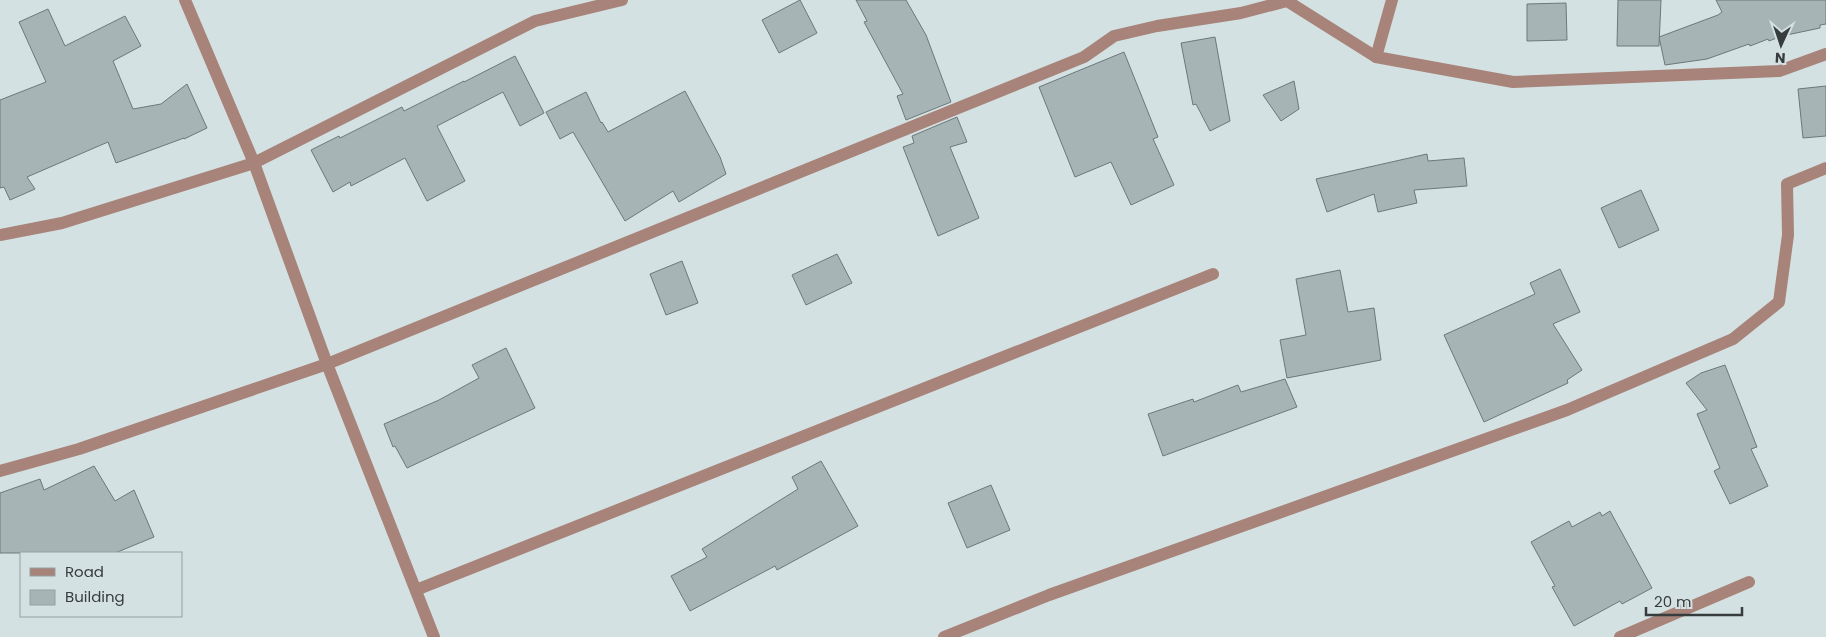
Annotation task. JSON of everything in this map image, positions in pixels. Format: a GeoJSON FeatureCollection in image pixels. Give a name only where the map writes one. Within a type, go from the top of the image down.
{"type":"FeatureCollection","features":[{"type":"Feature","properties":{"kind":"street"},"geometry":{"type":"LineString","coordinates":[[185,0],[254,163],[327,364],[434,637]]}},
{"type":"Feature","properties":{"kind":"street"},"geometry":{"type":"LineString","coordinates":[[0,235],[62,222],[254,163],[535,21],[622,0]]}},
{"type":"Feature","properties":{"kind":"street"},"geometry":{"type":"LineString","coordinates":[[1376,57],[1392,0]]}},
{"type":"Feature","properties":{"kind":"street"},"geometry":{"type":"LineString","coordinates":[[0,471],[79,449],[327,364],[1084,57],[1114,36],[1157,26],[1241,13],[1287,2],[1376,57],[1513,82],[1779,71],[1826,54]]}},
{"type":"Feature","properties":{"kind":"street"},"geometry":{"type":"LineString","coordinates":[[944,637],[1049,595],[1567,410],[1733,339],[1779,302],[1788,235],[1786,184],[1826,168]]}},
{"type":"Feature","properties":{"kind":"street"},"geometry":{"type":"LineString","coordinates":[[416,590],[1213,274]]}},
{"type":"Feature","properties":{"kind":"street"},"geometry":{"type":"LineString","coordinates":[[1620,637],[1748,582]]}},
{"type":"Feature","properties":{"kind":"building"},"geometry":{"type":"Polygon","coordinates":[[[800,0],[817,33],[779,53],[762,20],[800,0]]]}},
{"type":"Feature","properties":{"kind":"building"},"geometry":{"type":"Polygon","coordinates":[[[856,0],[906,0],[926,35],[951,102],[906,120],[897,96],[903,94],[864,22],[867,21],[856,0]]]}},
{"type":"Feature","properties":{"kind":"building"},"geometry":{"type":"Polygon","coordinates":[[[1618,0],[1661,0],[1659,46],[1617,46],[1618,0]]]}},
{"type":"Feature","properties":{"kind":"building"},"geometry":{"type":"Polygon","coordinates":[[[1716,0],[1826,0],[1826,24],[1820,25],[1820,28],[1782,36],[1769,41],[1768,39],[1750,46],[1749,44],[1707,59],[1665,65],[1659,37],[1718,15],[1722,12],[1716,0]]]}},
{"type":"Feature","properties":{"kind":"building"},"geometry":{"type":"Polygon","coordinates":[[[1566,3],[1567,40],[1527,41],[1527,4],[1566,3]]]}},
{"type":"Feature","properties":{"kind":"building"},"geometry":{"type":"Polygon","coordinates":[[[48,9],[65,46],[125,16],[141,46],[113,61],[133,109],[161,104],[187,84],[207,128],[184,139],[116,163],[108,142],[27,177],[35,189],[10,200],[4,187],[0,188],[0,100],[46,82],[19,22],[48,9]]]}},
{"type":"Feature","properties":{"kind":"building"},"geometry":{"type":"Polygon","coordinates":[[[1215,37],[1230,121],[1210,131],[1196,104],[1193,105],[1181,43],[1215,37]]]}},
{"type":"Feature","properties":{"kind":"building"},"geometry":{"type":"Polygon","coordinates":[[[1124,52],[1158,137],[1153,139],[1174,185],[1131,205],[1111,162],[1075,177],[1039,87],[1124,52]]]}},
{"type":"Feature","properties":{"kind":"building"},"geometry":{"type":"Polygon","coordinates":[[[515,56],[544,113],[520,126],[503,92],[437,126],[465,181],[427,201],[405,158],[351,186],[350,182],[333,192],[311,150],[339,136],[340,138],[402,107],[404,111],[515,56]]]}},
{"type":"Feature","properties":{"kind":"building"},"geometry":{"type":"Polygon","coordinates":[[[1294,81],[1299,109],[1281,121],[1263,95],[1294,81]]]}},
{"type":"Feature","properties":{"kind":"building"},"geometry":{"type":"Polygon","coordinates":[[[1826,86],[1826,136],[1803,138],[1798,89],[1826,86]]]}},
{"type":"Feature","properties":{"kind":"building"},"geometry":{"type":"Polygon","coordinates":[[[685,91],[720,157],[726,174],[679,202],[673,191],[625,221],[573,132],[560,139],[546,112],[586,92],[601,123],[608,132],[685,91]]]}},
{"type":"Feature","properties":{"kind":"building"},"geometry":{"type":"Polygon","coordinates":[[[957,117],[967,142],[950,147],[979,218],[938,236],[903,147],[914,143],[912,136],[957,117]]]}},
{"type":"Feature","properties":{"kind":"building"},"geometry":{"type":"Polygon","coordinates":[[[1427,154],[1428,161],[1464,158],[1467,186],[1414,190],[1417,203],[1378,212],[1374,194],[1327,212],[1316,179],[1427,154]]]}},
{"type":"Feature","properties":{"kind":"building"},"geometry":{"type":"Polygon","coordinates":[[[1641,190],[1659,230],[1619,248],[1601,208],[1641,190]]]}},
{"type":"Feature","properties":{"kind":"building"},"geometry":{"type":"Polygon","coordinates":[[[837,254],[852,283],[806,305],[792,275],[837,254]]]}},
{"type":"Feature","properties":{"kind":"building"},"geometry":{"type":"Polygon","coordinates":[[[682,261],[698,303],[666,315],[650,274],[682,261]]]}},
{"type":"Feature","properties":{"kind":"building"},"geometry":{"type":"Polygon","coordinates":[[[1560,269],[1580,312],[1553,324],[1582,370],[1567,380],[1568,383],[1484,422],[1444,335],[1535,294],[1530,283],[1560,269]]]}},
{"type":"Feature","properties":{"kind":"building"},"geometry":{"type":"Polygon","coordinates":[[[1340,270],[1348,312],[1374,308],[1381,360],[1287,378],[1280,340],[1306,335],[1296,279],[1340,270]]]}},
{"type":"Feature","properties":{"kind":"building"},"geometry":{"type":"Polygon","coordinates":[[[506,348],[535,408],[407,468],[395,446],[393,447],[384,424],[439,400],[479,378],[472,365],[506,348]]]}},
{"type":"Feature","properties":{"kind":"building"},"geometry":{"type":"Polygon","coordinates":[[[1725,365],[1757,447],[1751,449],[1768,486],[1730,504],[1714,471],[1720,468],[1697,414],[1707,410],[1686,383],[1701,373],[1725,365]]]}},
{"type":"Feature","properties":{"kind":"building"},"geometry":{"type":"Polygon","coordinates":[[[1285,379],[1297,407],[1163,456],[1148,414],[1193,399],[1194,402],[1238,385],[1241,392],[1285,379]]]}},
{"type":"Feature","properties":{"kind":"building"},"geometry":{"type":"Polygon","coordinates":[[[821,461],[858,526],[777,570],[775,566],[690,611],[671,576],[707,557],[702,549],[798,489],[792,477],[821,461]]]}},
{"type":"Feature","properties":{"kind":"building"},"geometry":{"type":"Polygon","coordinates":[[[94,466],[115,501],[134,490],[154,537],[117,552],[0,553],[0,493],[40,479],[44,490],[94,466]]]}},
{"type":"Feature","properties":{"kind":"building"},"geometry":{"type":"Polygon","coordinates":[[[991,485],[1010,530],[967,548],[948,503],[991,485]]]}},
{"type":"Feature","properties":{"kind":"building"},"geometry":{"type":"Polygon","coordinates":[[[1610,511],[1652,588],[1622,604],[1620,601],[1574,626],[1552,587],[1555,586],[1531,542],[1569,521],[1572,527],[1600,512],[1602,516],[1610,511]]]}}]}
